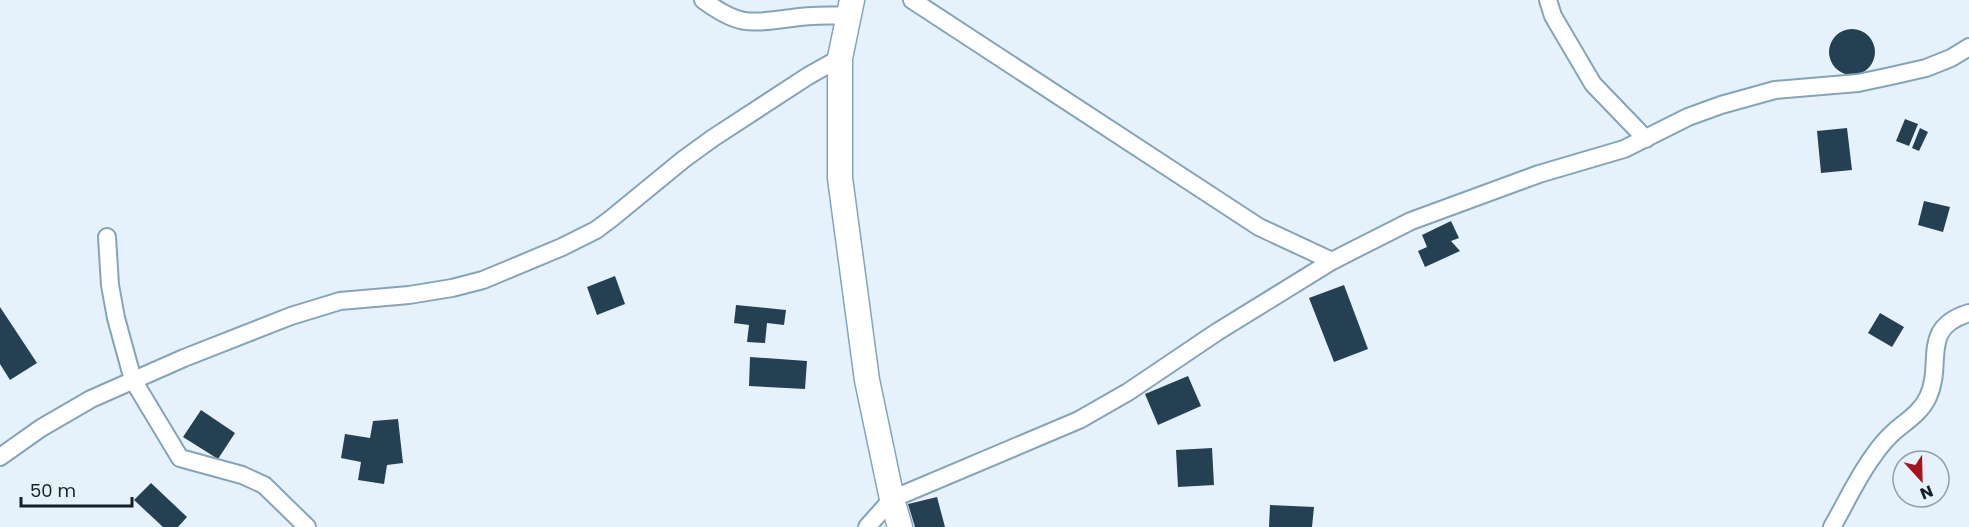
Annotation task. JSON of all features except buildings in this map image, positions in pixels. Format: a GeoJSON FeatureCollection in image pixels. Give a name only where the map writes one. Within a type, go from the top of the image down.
{"type":"FeatureCollection","features":[{"type":"Feature","properties":{"kind":"main road"},"geometry":{"type":"LineString","coordinates":[[851,8],[840,58],[840,178],[867,380],[900,527]]}},
{"type":"Feature","properties":{"kind":"street"},"geometry":{"type":"LineString","coordinates":[[703,0],[718,11],[748,22],[770,22],[851,8]]}},
{"type":"Feature","properties":{"kind":"street"},"geometry":{"type":"LineString","coordinates":[[912,0],[1259,227],[1332,261]]}},
{"type":"Feature","properties":{"kind":"street"},"geometry":{"type":"LineString","coordinates":[[1548,0],[1553,16],[1593,84],[1646,139]]}},
{"type":"Feature","properties":{"kind":"street"},"geometry":{"type":"LineString","coordinates":[[867,527],[892,499],[1079,420],[1128,392],[1217,332],[1332,261],[1411,221],[1539,174],[1614,153],[1688,117],[1720,105],[1776,90],[1858,83],[1926,68],[1951,58],[1969,47]]}},
{"type":"Feature","properties":{"kind":"street"},"geometry":{"type":"LineString","coordinates":[[0,458],[41,428],[91,399],[184,357],[323,305],[452,288],[483,280],[562,247],[596,230],[713,138],[808,76],[840,58]]}},
{"type":"Feature","properties":{"kind":"street"},"geometry":{"type":"LineString","coordinates":[[108,237],[110,285],[116,318],[134,380],[180,458],[242,475],[264,486],[307,527]]}},
{"type":"Feature","properties":{"kind":"street"},"geometry":{"type":"LineString","coordinates":[[1832,527],[1873,456],[1894,432],[1915,415],[1927,398],[1932,383],[1934,351],[1939,334],[1946,324],[1958,316],[1969,313]]}}]}
